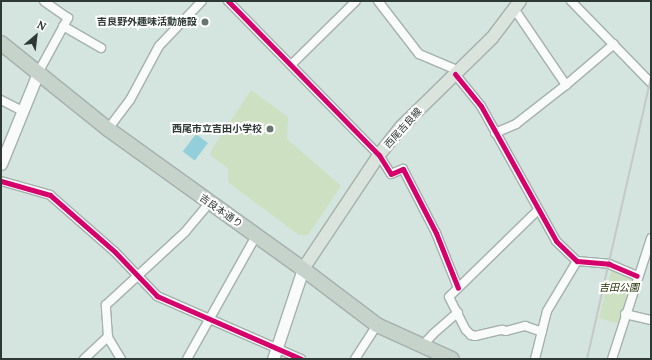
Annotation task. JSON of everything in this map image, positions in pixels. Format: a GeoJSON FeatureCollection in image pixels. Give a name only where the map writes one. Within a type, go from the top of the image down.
{"type":"FeatureCollection","features":[{"type":"Feature","properties":{"kind":"highway","name":"吉良本通り"},"geometry":{"type":"LineString","coordinates":[[1,43],[108,129],[209,203],[303,269],[377,325],[452,359]]}},
{"type":"Feature","properties":{"kind":"main road","name":"西尾吉良線"},"geometry":{"type":"LineString","coordinates":[[303,269],[379,155],[402,126],[492,38],[518,6]]}},
{"type":"Feature","properties":{"kind":"street"},"geometry":{"type":"LineString","coordinates":[[108,129],[130,100],[159,46],[202,1]]}},
{"type":"Feature","properties":{"kind":"street"},"geometry":{"type":"LineString","coordinates":[[228,1],[379,155],[391,174],[403,169],[436,234],[458,288]]}},
{"type":"Feature","properties":{"kind":"street"},"geometry":{"type":"LineString","coordinates":[[291,65],[356,1]]}},
{"type":"Feature","properties":{"kind":"street"},"geometry":{"type":"LineString","coordinates":[[378,1],[419,54],[457,73],[481,106],[556,241],[577,261],[609,264],[638,276]]}},
{"type":"Feature","properties":{"kind":"street"},"geometry":{"type":"LineString","coordinates":[[571,1],[651,83]]}},
{"type":"Feature","properties":{"kind":"street"},"geometry":{"type":"LineString","coordinates":[[1,164],[38,73],[68,18],[46,2]]}},
{"type":"Feature","properties":{"kind":"street"},"geometry":{"type":"LineString","coordinates":[[518,6],[566,85]]}},
{"type":"Feature","properties":{"kind":"street"},"geometry":{"type":"LineString","coordinates":[[63,26],[101,48]]}},
{"type":"Feature","properties":{"kind":"street"},"geometry":{"type":"LineString","coordinates":[[495,133],[516,124],[566,85],[614,44]]}},
{"type":"Feature","properties":{"kind":"street"},"geometry":{"type":"LineString","coordinates":[[1,100],[23,111]]}},
{"type":"Feature","properties":{"kind":"street"},"geometry":{"type":"LineString","coordinates":[[1,181],[50,195],[115,252],[157,296],[301,359]]}},
{"type":"Feature","properties":{"kind":"street"},"geometry":{"type":"LineString","coordinates":[[121,359],[108,337],[106,305],[185,232],[209,203]]}},
{"type":"Feature","properties":{"kind":"street"},"geometry":{"type":"LineString","coordinates":[[538,210],[448,297],[458,312],[466,330],[471,335],[475,336],[502,330],[506,331],[525,326],[542,332]]}},
{"type":"Feature","properties":{"kind":"street"},"geometry":{"type":"LineString","coordinates":[[187,359],[256,236]]}},
{"type":"Feature","properties":{"kind":"street"},"geometry":{"type":"LineString","coordinates":[[613,359],[625,314],[651,238]]}},
{"type":"Feature","properties":{"kind":"street"},"geometry":{"type":"LineString","coordinates":[[534,359],[547,312],[577,261]]}},
{"type":"Feature","properties":{"kind":"street"},"geometry":{"type":"LineString","coordinates":[[273,359],[303,269]]}},
{"type":"Feature","properties":{"kind":"street"},"geometry":{"type":"LineString","coordinates":[[422,346],[458,312]]}},
{"type":"Feature","properties":{"kind":"street"},"geometry":{"type":"LineString","coordinates":[[625,314],[651,320]]}},
{"type":"Feature","properties":{"kind":"street"},"geometry":{"type":"LineString","coordinates":[[355,359],[377,325]]}},
{"type":"Feature","properties":{"kind":"street"},"geometry":{"type":"LineString","coordinates":[[84,359],[108,337]]}},
{"type":"Feature","properties":{"kind":"green space"},"geometry":{"type":"Polygon","coordinates":[[[251,90],[288,117],[287,139],[341,186],[308,235],[299,235],[228,182],[228,168],[210,155],[212,149],[251,90]]]}},
{"type":"Feature","properties":{"kind":"green space","name":"吉田公園"},"geometry":{"type":"Polygon","coordinates":[[[612,268],[633,277],[619,324],[599,318],[612,268]]]}},
{"type":"Feature","properties":{"kind":"water"},"geometry":{"type":"Polygon","coordinates":[[[196,134],[208,143],[195,161],[183,152],[196,134]]]}},
{"type":"Feature","properties":{"kind":"railway"},"geometry":{"type":"LineString","coordinates":[[587,359],[651,77]]}},
{"type":"Feature","properties":{"kind":"cycle path"},"geometry":{"type":"LineString","coordinates":[[228,1],[379,155],[391,174],[403,169],[436,233],[458,288]]}},
{"type":"Feature","properties":{"kind":"cycle path"},"geometry":{"type":"LineString","coordinates":[[455,74],[481,106],[556,241],[577,261],[609,264],[637,276]]}},
{"type":"Feature","properties":{"kind":"cycle path"},"geometry":{"type":"LineString","coordinates":[[1,181],[50,195],[115,252],[157,296],[301,359]]}},
{"type":"Feature","properties":{"kind":"place","name":"吉良野外趣味活動施設"},"geometry":{"type":"Point","coordinates":[205,22]}},
{"type":"Feature","properties":{"kind":"place","name":"西尾市立吉田小学校"},"geometry":{"type":"Point","coordinates":[270,129]}}]}
